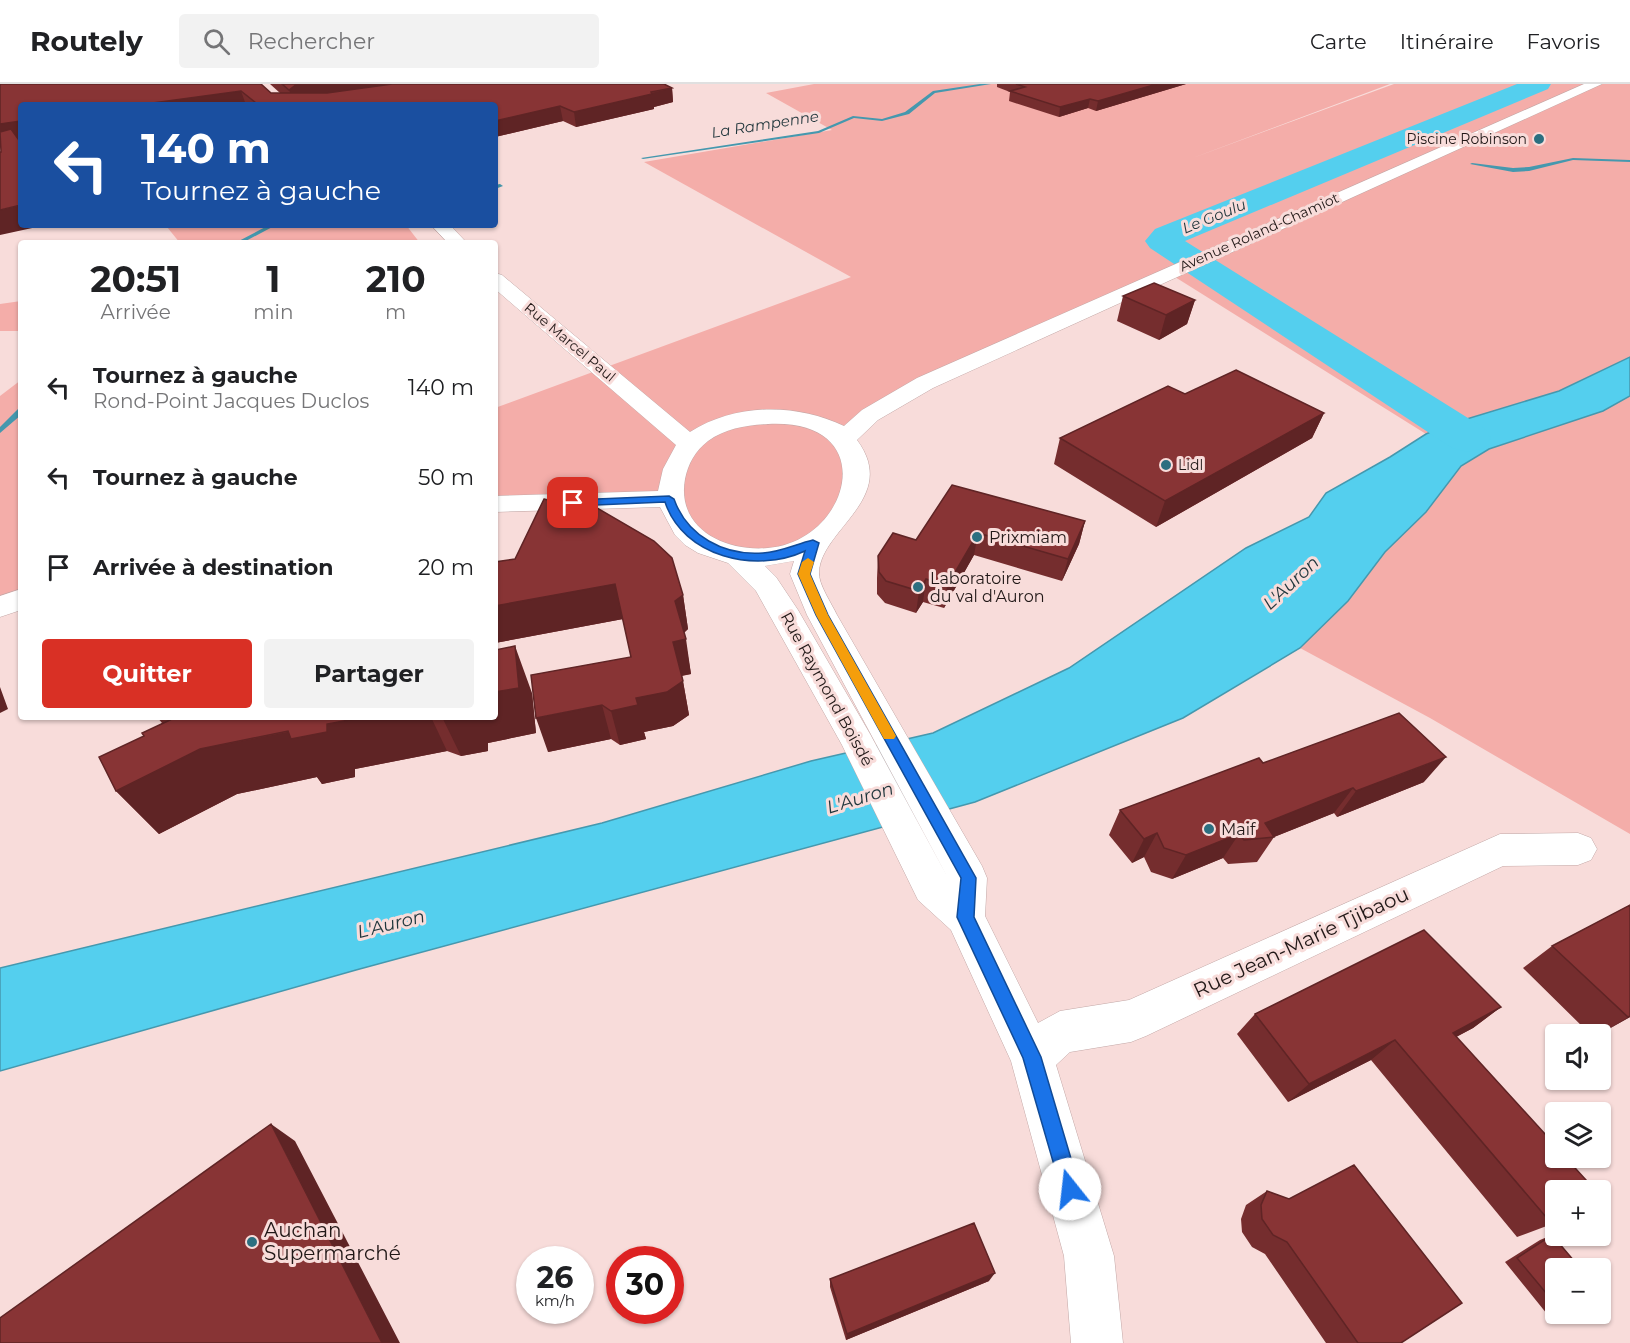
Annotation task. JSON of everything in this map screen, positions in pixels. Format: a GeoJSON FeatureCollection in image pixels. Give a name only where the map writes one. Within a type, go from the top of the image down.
{"type":"FeatureCollection","features":[{"type":"Feature","properties":{"kind":"street","name":"Avenue Roland-Chamiot"},"geometry":{"type":"LineString","coordinates":[[843,440],[870,415],[925,383],[1192,261],[1595,84]]}},
{"type":"Feature","properties":{"kind":"street"},"geometry":{"type":"LineString","coordinates":[[443,228],[455,240]]}},
{"type":"Feature","properties":{"kind":"street","name":"Rue Marcel Paul"},"geometry":{"type":"LineString","coordinates":[[498,282],[690,444]]}},
{"type":"Feature","properties":{"kind":"street","name":"Avenue Roland-Chamiot"},"geometry":{"type":"LineString","coordinates":[[801,419],[844,409],[925,383]]}},
{"type":"Feature","properties":{"kind":"street","name":"Rue Marcel Paul"},"geometry":{"type":"LineString","coordinates":[[646,405],[674,419],[721,425]]}},
{"type":"Feature","properties":{"kind":"street"},"geometry":{"type":"LineString","coordinates":[[760,417],[801,419],[830,429],[843,440],[851,449],[857,463],[854,492],[841,516],[813,543],[796,551],[763,557],[738,556],[708,546],[687,532],[675,517],[669,499],[677,464],[690,444],[721,425],[760,417]]}},
{"type":"Feature","properties":{"kind":"street"},"geometry":{"type":"LineString","coordinates":[[498,504],[669,499]]}},
{"type":"Feature","properties":{"kind":"street","name":"Rue Raymond Boisdé"},"geometry":{"type":"LineString","coordinates":[[813,543],[804,574],[874,740],[932,888],[967,898]]}},
{"type":"Feature","properties":{"kind":"street","name":"Rue Raymond Boisdé"},"geometry":{"type":"LineString","coordinates":[[738,556],[766,584],[874,740],[967,898],[1032,1057],[1089,1256],[1097,1343]]}},
{"type":"Feature","properties":{"kind":"street"},"geometry":{"type":"LineString","coordinates":[[0,607],[18,600]]}},
{"type":"Feature","properties":{"kind":"street","name":"Rue Jean-Marie Tjibaou"},"geometry":{"type":"LineString","coordinates":[[1032,1057],[1060,1032],[1131,1021],[1500,849],[1578,849]]}},
{"type":"Feature","properties":{"kind":"shaded area"},"geometry":{"type":"Polygon","coordinates":[[[814,84],[1390,84],[1190,159],[1394,84],[1630,84],[1630,357],[1559,391],[1447,425],[1426,434],[1167,272],[992,352],[855,430],[854,492],[796,551],[708,546],[669,499],[498,504],[498,407],[851,277],[644,162],[832,130],[766,93],[814,84]]]}},
{"type":"Feature","properties":{"kind":"shaded area"},"geometry":{"type":"Polygon","coordinates":[[[168,228],[408,228],[418,240],[178,240],[168,228]]]}},
{"type":"Feature","properties":{"kind":"shaded area"},"geometry":{"type":"Polygon","coordinates":[[[18,301],[18,331],[0,331],[0,304],[18,301]]]}},
{"type":"Feature","properties":{"kind":"shaded area"},"geometry":{"type":"Polygon","coordinates":[[[18,382],[18,600],[0,607],[0,396],[18,382]]]}},
{"type":"Feature","properties":{"kind":"shaded area"},"geometry":{"type":"Polygon","coordinates":[[[1630,396],[1630,834],[1430,718],[1300,648],[1348,601],[1385,552],[1426,512],[1461,466],[1489,449],[1603,411],[1630,396]]]}},
{"type":"Feature","properties":{"kind":"water","name":"L'Auron"},"geometry":{"type":"Polygon","coordinates":[[[1630,357],[1630,396],[1603,411],[1489,449],[1461,466],[1426,512],[1385,552],[1348,601],[1300,648],[1183,718],[975,802],[356,970],[0,1071],[0,968],[602,823],[811,761],[933,733],[1069,668],[1246,548],[1309,517],[1326,493],[1426,434],[1447,425],[1559,391],[1630,357]]]}},
{"type":"Feature","properties":{"kind":"building"},"geometry":{"type":"Polygon","coordinates":[[[0,84],[261,84],[271,93],[327,93],[392,84],[664,84],[672,88],[574,112],[560,106],[498,120],[498,102],[255,102],[241,91],[160,102],[18,102],[18,121],[0,124],[0,84]]]}},
{"type":"Feature","properties":{"kind":"building"},"geometry":{"type":"Polygon","coordinates":[[[282,84],[297,84],[289,90],[282,84]]]}},
{"type":"Feature","properties":{"kind":"building"},"geometry":{"type":"Polygon","coordinates":[[[1016,84],[1157,84],[1098,101],[1090,99],[1060,107],[1010,91],[1025,87],[1016,84]]]}},
{"type":"Feature","properties":{"kind":"building"},"geometry":{"type":"Polygon","coordinates":[[[11,129],[18,139],[18,206],[0,210],[1,152],[0,132],[11,129]]]}},
{"type":"Feature","properties":{"kind":"building"},"geometry":{"type":"Polygon","coordinates":[[[1154,283],[1195,300],[1166,315],[1123,296],[1154,283]]]}},
{"type":"Feature","properties":{"kind":"building"},"geometry":{"type":"Polygon","coordinates":[[[1236,370],[1324,413],[1165,501],[1060,438],[1168,386],[1185,394],[1236,370]]]}},
{"type":"Feature","properties":{"kind":"building"},"geometry":{"type":"Polygon","coordinates":[[[952,485],[1085,521],[1068,559],[978,533],[947,586],[926,579],[919,591],[886,581],[879,572],[878,556],[893,533],[916,540],[952,485]]]}},
{"type":"Feature","properties":{"kind":"building"},"geometry":{"type":"Polygon","coordinates":[[[544,499],[578,507],[585,501],[654,541],[672,558],[683,595],[675,601],[686,639],[673,642],[683,681],[667,692],[636,698],[638,705],[611,711],[602,705],[536,718],[531,675],[631,657],[615,584],[498,605],[498,562],[515,559],[544,499]]]}},
{"type":"Feature","properties":{"kind":"building"},"geometry":{"type":"Polygon","coordinates":[[[515,646],[519,688],[498,692],[498,649],[515,646]]]}},
{"type":"Feature","properties":{"kind":"building"},"geometry":{"type":"Polygon","coordinates":[[[1399,713],[1446,757],[1356,791],[1353,788],[1265,823],[1274,837],[1244,840],[1239,834],[1186,855],[1164,848],[1157,833],[1144,839],[1120,810],[1259,758],[1263,763],[1399,713]]]}},
{"type":"Feature","properties":{"kind":"building"},"geometry":{"type":"Polygon","coordinates":[[[170,720],[349,720],[327,724],[327,732],[291,739],[288,731],[200,749],[116,791],[99,757],[144,736],[142,733],[170,720]]]}},
{"type":"Feature","properties":{"kind":"building"},"geometry":{"type":"Polygon","coordinates":[[[1630,905],[1630,1016],[1628,1017],[1552,946],[1630,905]]]}},
{"type":"Feature","properties":{"kind":"building"},"geometry":{"type":"Polygon","coordinates":[[[1424,930],[1501,1007],[1453,1033],[1545,1134],[1545,1168],[1575,1168],[1586,1180],[1545,1180],[1545,1216],[1395,1040],[1309,1084],[1255,1014],[1424,930]]]}},
{"type":"Feature","properties":{"kind":"building","name":"Auchan Supermarché"},"geometry":{"type":"Polygon","coordinates":[[[271,1124],[382,1343],[0,1343],[0,1318],[271,1124]]]}},
{"type":"Feature","properties":{"kind":"building"},"geometry":{"type":"Polygon","coordinates":[[[1354,1165],[1462,1303],[1401,1343],[1358,1343],[1287,1242],[1273,1235],[1262,1219],[1261,1205],[1267,1191],[1289,1199],[1354,1165]]]}},
{"type":"Feature","properties":{"kind":"building"},"geometry":{"type":"Polygon","coordinates":[[[974,1223],[995,1273],[847,1334],[830,1279],[974,1223]]]}},
{"type":"Feature","properties":{"kind":"building"},"geometry":{"type":"Polygon","coordinates":[[[1545,1240],[1545,1246],[1561,1246],[1572,1258],[1545,1258],[1545,1292],[1517,1258],[1545,1240]]]}},
{"type":"Feature","properties":{"kind":"waterway","name":"La Rampenne"},"geometry":{"type":"LineString","coordinates":[[643,158],[819,132],[853,117],[882,120],[907,113],[934,92],[989,84]]}},
{"type":"Feature","properties":{"kind":"waterway","name":"Le Goulu"},"geometry":{"type":"LineString","coordinates":[[1468,438],[1162,241],[1167,236],[1539,84]]}},
{"type":"Feature","properties":{"kind":"waterway"},"geometry":{"type":"LineString","coordinates":[[1472,164],[1513,170],[1529,169],[1573,159],[1630,161]]}},
{"type":"Feature","properties":{"kind":"waterway","name":"La Rampenne"},"geometry":{"type":"LineString","coordinates":[[244,240],[267,228]]}},
{"type":"Feature","properties":{"kind":"waterway","name":"La Rampenne"},"geometry":{"type":"LineString","coordinates":[[0,431],[18,414]]}},
{"type":"Feature","properties":{"kind":"slow traffic"},"geometry":{"type":"LineString","coordinates":[[808,562],[804,574],[822,615],[889,736]]}},
{"type":"Feature","properties":{"kind":"place","name":"Piscine Robinson"},"geometry":{"type":"Point","coordinates":[1539,139]}},
{"type":"Feature","properties":{"kind":"place","name":"Lidl"},"geometry":{"type":"Point","coordinates":[1166,465]}},
{"type":"Feature","properties":{"kind":"place","name":"Prixmiam"},"geometry":{"type":"Point","coordinates":[977,537]}},
{"type":"Feature","properties":{"kind":"place","name":"Laboratoire du val d'Auron"},"geometry":{"type":"Point","coordinates":[918,587]}},
{"type":"Feature","properties":{"kind":"place","name":"Maif"},"geometry":{"type":"Point","coordinates":[1209,829]}},
{"type":"Feature","properties":{"kind":"place","name":"Auchan Supermarché"},"geometry":{"type":"Point","coordinates":[252,1242]}},
{"type":"Feature","properties":{"kind":"route"},"geometry":{"type":"LineString","coordinates":[[573,503],[669,499],[675,517],[687,532],[708,546],[738,556],[763,557],[796,551],[813,543],[804,574],[822,615],[969,878],[965,917],[1032,1057],[1070,1189]]}}]}
